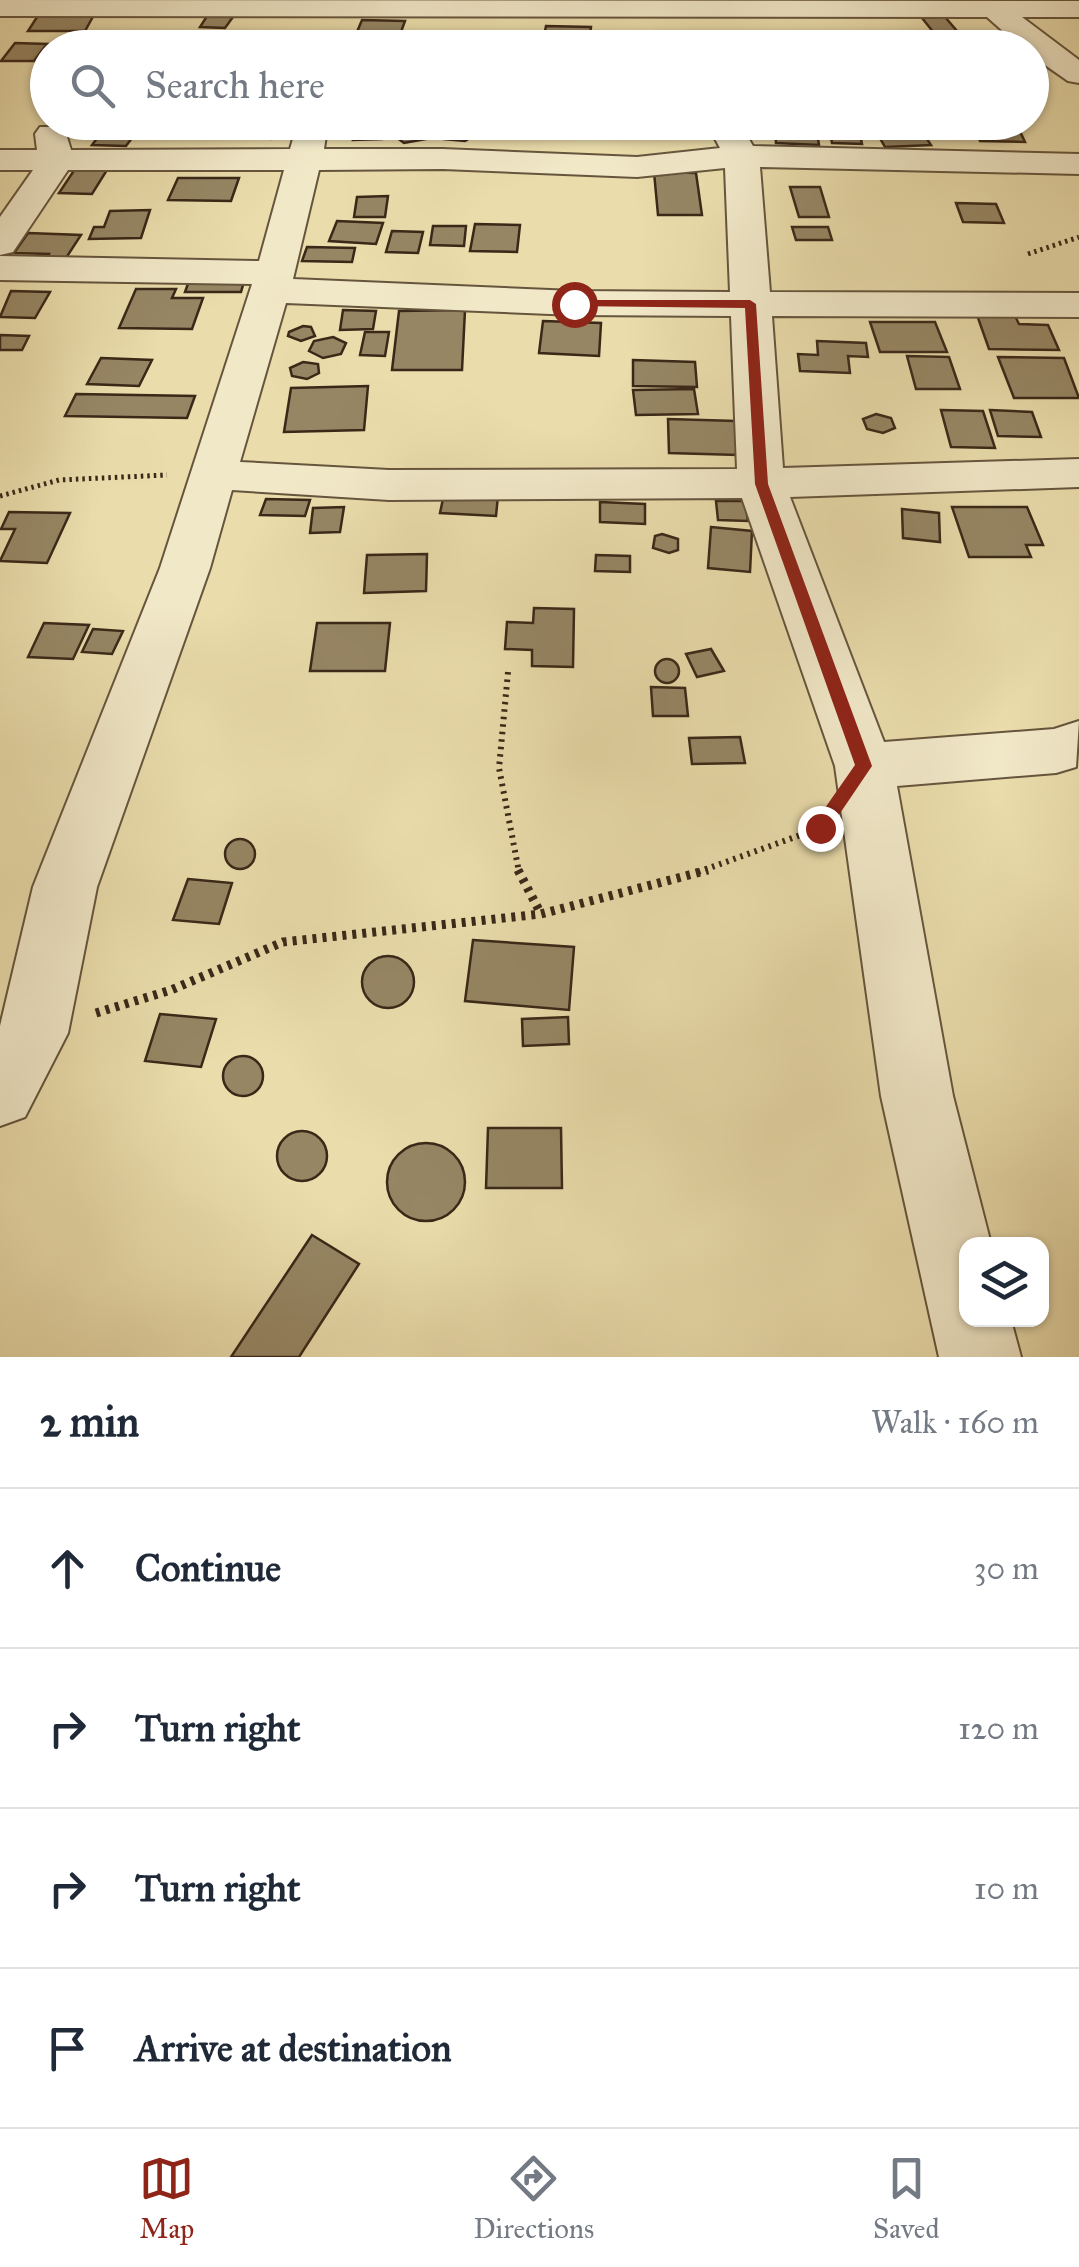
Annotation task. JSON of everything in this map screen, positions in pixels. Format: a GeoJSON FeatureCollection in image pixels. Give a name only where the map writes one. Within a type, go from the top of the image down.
{"type":"FeatureCollection","features":[{"type":"Feature","properties":{"kind":"street"},"geometry":{"type":"LineString","coordinates":[[770,30],[781,23],[897,4]]}},
{"type":"Feature","properties":{"kind":"street"},"geometry":{"type":"LineString","coordinates":[[0,8],[343,21],[897,4],[1079,9]]}},
{"type":"Feature","properties":{"kind":"street"},"geometry":{"type":"LineString","coordinates":[[988,4],[1022,30]]}},
{"type":"Feature","properties":{"kind":"street"},"geometry":{"type":"LineString","coordinates":[[1049,51],[1079,74]]}},
{"type":"Feature","properties":{"kind":"street"},"geometry":{"type":"LineString","coordinates":[[50,140],[58,160]]}},
{"type":"Feature","properties":{"kind":"street"},"geometry":{"type":"LineString","coordinates":[[0,160],[58,160],[310,141],[443,159],[637,167],[729,140]]}},
{"type":"Feature","properties":{"kind":"street"},"geometry":{"type":"LineString","coordinates":[[732,140],[750,304],[762,484],[864,766],[917,1096],[959,1272]]}},
{"type":"Feature","properties":{"kind":"street"},"geometry":{"type":"LineString","coordinates":[[746,140],[1079,164]]}},
{"type":"Feature","properties":{"kind":"street"},"geometry":{"type":"LineString","coordinates":[[0,1093],[33,1032],[65,887],[185,568],[272,282],[310,141]]}},
{"type":"Feature","properties":{"kind":"street"},"geometry":{"type":"LineString","coordinates":[[0,244],[58,160]]}},
{"type":"Feature","properties":{"kind":"street"},"geometry":{"type":"LineString","coordinates":[[0,268],[272,282],[574,304],[1079,305]]}},
{"type":"Feature","properties":{"kind":"street"},"geometry":{"type":"LineString","coordinates":[[213,476],[389,485],[762,484],[1079,473]]}},
{"type":"Feature","properties":{"kind":"street"},"geometry":{"type":"LineString","coordinates":[[864,766],[1056,751],[1079,743]]}},
{"type":"Feature","properties":{"kind":"street"},"geometry":{"type":"LineString","coordinates":[[973,1327],[980,1357]]}},
{"type":"Feature","properties":{"kind":"path"},"geometry":{"type":"LineString","coordinates":[[1028,254],[1079,237]]}},
{"type":"Feature","properties":{"kind":"path"},"geometry":{"type":"LineString","coordinates":[[0,496],[59,480],[137,474],[213,476]]}},
{"type":"Feature","properties":{"kind":"path"},"geometry":{"type":"LineString","coordinates":[[508,672],[499,768],[519,874],[541,914]]}},
{"type":"Feature","properties":{"kind":"path"},"geometry":{"type":"LineString","coordinates":[[33,1032],[171,990],[284,942],[541,914],[717,867],[820,828],[864,766]]}},
{"type":"Feature","properties":{"kind":"building"},"geometry":{"type":"Polygon","coordinates":[[[95,13],[86,30],[28,31],[39,14],[95,13]]]}},
{"type":"Feature","properties":{"kind":"building"},"geometry":{"type":"Polygon","coordinates":[[[207,16],[233,17],[225,28],[200,27],[207,16]]]}},
{"type":"Feature","properties":{"kind":"building"},"geometry":{"type":"Polygon","coordinates":[[[945,17],[956,30],[932,30],[922,18],[945,17]]]}},
{"type":"Feature","properties":{"kind":"building"},"geometry":{"type":"Polygon","coordinates":[[[362,20],[405,21],[402,30],[358,30],[362,20]]]}},
{"type":"Feature","properties":{"kind":"building"},"geometry":{"type":"Polygon","coordinates":[[[546,26],[591,27],[591,30],[545,30],[546,26]]]}},
{"type":"Feature","properties":{"kind":"building"},"geometry":{"type":"Polygon","coordinates":[[[15,43],[30,43],[30,61],[1,61],[15,43]]]}},
{"type":"Feature","properties":{"kind":"building"},"geometry":{"type":"Polygon","coordinates":[[[96,140],[130,140],[126,146],[92,145],[96,140]]]}},
{"type":"Feature","properties":{"kind":"building"},"geometry":{"type":"Polygon","coordinates":[[[776,140],[818,140],[819,145],[776,140]]]}},
{"type":"Feature","properties":{"kind":"building"},"geometry":{"type":"Polygon","coordinates":[[[832,140],[861,140],[862,144],[832,140]]]}},
{"type":"Feature","properties":{"kind":"building"},"geometry":{"type":"Polygon","coordinates":[[[881,140],[928,140],[931,145],[885,147],[881,140]]]}},
{"type":"Feature","properties":{"kind":"building"},"geometry":{"type":"Polygon","coordinates":[[[1024,140],[1025,142],[980,141],[1024,140]]]}},
{"type":"Feature","properties":{"kind":"building"},"geometry":{"type":"Polygon","coordinates":[[[75,169],[107,170],[92,194],[59,193],[75,169]]]}},
{"type":"Feature","properties":{"kind":"building"},"geometry":{"type":"Polygon","coordinates":[[[654,172],[696,173],[702,215],[658,215],[654,172]]]}},
{"type":"Feature","properties":{"kind":"building"},"geometry":{"type":"Polygon","coordinates":[[[178,178],[239,178],[231,201],[168,200],[178,178]]]}},
{"type":"Feature","properties":{"kind":"building"},"geometry":{"type":"Polygon","coordinates":[[[790,187],[820,187],[829,217],[799,217],[790,187]]]}},
{"type":"Feature","properties":{"kind":"building"},"geometry":{"type":"Polygon","coordinates":[[[388,196],[385,217],[354,217],[357,197],[388,196]]]}},
{"type":"Feature","properties":{"kind":"building"},"geometry":{"type":"Polygon","coordinates":[[[956,203],[996,204],[1004,223],[963,222],[956,203]]]}},
{"type":"Feature","properties":{"kind":"building"},"geometry":{"type":"Polygon","coordinates":[[[150,210],[141,238],[89,239],[94,227],[104,227],[110,211],[150,210]]]}},
{"type":"Feature","properties":{"kind":"building"},"geometry":{"type":"Polygon","coordinates":[[[337,221],[383,223],[376,244],[329,241],[337,221]]]}},
{"type":"Feature","properties":{"kind":"building"},"geometry":{"type":"Polygon","coordinates":[[[475,224],[520,225],[517,252],[470,251],[475,224]]]}},
{"type":"Feature","properties":{"kind":"building"},"geometry":{"type":"Polygon","coordinates":[[[433,226],[466,226],[464,246],[430,245],[433,226]]]}},
{"type":"Feature","properties":{"kind":"building"},"geometry":{"type":"Polygon","coordinates":[[[792,227],[828,227],[832,240],[796,240],[792,227]]]}},
{"type":"Feature","properties":{"kind":"building"},"geometry":{"type":"Polygon","coordinates":[[[392,231],[423,232],[418,253],[386,252],[392,231]]]}},
{"type":"Feature","properties":{"kind":"building"},"geometry":{"type":"Polygon","coordinates":[[[28,233],[81,235],[64,261],[46,260],[49,254],[14,253],[28,233]]]}},
{"type":"Feature","properties":{"kind":"building"},"geometry":{"type":"Polygon","coordinates":[[[307,247],[355,248],[352,262],[302,261],[307,247]]]}},
{"type":"Feature","properties":{"kind":"building"},"geometry":{"type":"Polygon","coordinates":[[[190,278],[245,278],[241,292],[185,292],[190,278]]]}},
{"type":"Feature","properties":{"kind":"building"},"geometry":{"type":"Polygon","coordinates":[[[136,289],[176,289],[172,298],[203,298],[192,329],[119,328],[136,289]]]}},
{"type":"Feature","properties":{"kind":"building"},"geometry":{"type":"Polygon","coordinates":[[[11,291],[50,292],[35,318],[0,317],[11,291]]]}},
{"type":"Feature","properties":{"kind":"building"},"geometry":{"type":"Polygon","coordinates":[[[343,310],[376,311],[373,329],[340,330],[343,310]]]}},
{"type":"Feature","properties":{"kind":"building"},"geometry":{"type":"Polygon","coordinates":[[[465,310],[462,370],[392,370],[399,311],[465,310]]]}},
{"type":"Feature","properties":{"kind":"building"},"geometry":{"type":"Polygon","coordinates":[[[977,315],[1015,316],[1019,324],[1048,325],[1059,350],[989,349],[977,315]]]}},
{"type":"Feature","properties":{"kind":"building"},"geometry":{"type":"Polygon","coordinates":[[[543,321],[601,323],[599,356],[539,353],[543,321]]]}},
{"type":"Feature","properties":{"kind":"building"},"geometry":{"type":"Polygon","coordinates":[[[870,322],[935,322],[947,352],[880,352],[870,322]]]}},
{"type":"Feature","properties":{"kind":"building"},"geometry":{"type":"Polygon","coordinates":[[[311,327],[315,336],[301,341],[288,336],[289,332],[311,327]]]}},
{"type":"Feature","properties":{"kind":"building"},"geometry":{"type":"Polygon","coordinates":[[[365,332],[389,332],[385,356],[360,355],[365,332]]]}},
{"type":"Feature","properties":{"kind":"building"},"geometry":{"type":"Polygon","coordinates":[[[0,335],[29,336],[22,350],[0,350],[0,335]]]}},
{"type":"Feature","properties":{"kind":"building"},"geometry":{"type":"Polygon","coordinates":[[[333,337],[346,343],[341,354],[323,358],[309,351],[314,341],[333,337]]]}},
{"type":"Feature","properties":{"kind":"building"},"geometry":{"type":"Polygon","coordinates":[[[817,341],[866,343],[868,357],[848,356],[850,373],[800,371],[798,354],[818,355],[817,341]]]}},
{"type":"Feature","properties":{"kind":"building"},"geometry":{"type":"Polygon","coordinates":[[[907,356],[949,357],[960,389],[916,389],[907,356]]]}},
{"type":"Feature","properties":{"kind":"building"},"geometry":{"type":"Polygon","coordinates":[[[998,357],[1064,358],[1079,398],[1014,398],[998,357]]]}},
{"type":"Feature","properties":{"kind":"building"},"geometry":{"type":"Polygon","coordinates":[[[101,358],[152,360],[139,386],[87,384],[101,358]]]}},
{"type":"Feature","properties":{"kind":"building"},"geometry":{"type":"Polygon","coordinates":[[[633,360],[695,362],[697,387],[633,386],[633,360]]]}},
{"type":"Feature","properties":{"kind":"building"},"geometry":{"type":"Polygon","coordinates":[[[303,362],[318,364],[319,373],[307,379],[292,376],[290,368],[303,362]]]}},
{"type":"Feature","properties":{"kind":"building"},"geometry":{"type":"Polygon","coordinates":[[[368,386],[364,430],[284,432],[291,388],[368,386]]]}},
{"type":"Feature","properties":{"kind":"building"},"geometry":{"type":"Polygon","coordinates":[[[694,389],[698,414],[636,415],[633,390],[694,389]]]}},
{"type":"Feature","properties":{"kind":"building"},"geometry":{"type":"Polygon","coordinates":[[[76,394],[195,396],[187,418],[65,416],[76,394]]]}},
{"type":"Feature","properties":{"kind":"building"},"geometry":{"type":"Polygon","coordinates":[[[941,410],[983,411],[995,448],[951,447],[941,410]]]}},
{"type":"Feature","properties":{"kind":"building"},"geometry":{"type":"Polygon","coordinates":[[[990,410],[1032,412],[1041,437],[998,436],[990,410]]]}},
{"type":"Feature","properties":{"kind":"building"},"geometry":{"type":"Polygon","coordinates":[[[876,414],[891,418],[895,428],[883,433],[867,429],[863,419],[876,414]]]}},
{"type":"Feature","properties":{"kind":"building"},"geometry":{"type":"Polygon","coordinates":[[[668,419],[736,421],[738,455],[669,453],[668,419]]]}},
{"type":"Feature","properties":{"kind":"building"},"geometry":{"type":"Polygon","coordinates":[[[444,494],[498,496],[496,516],[440,513],[444,494]]]}},
{"type":"Feature","properties":{"kind":"building"},"geometry":{"type":"Polygon","coordinates":[[[266,499],[310,500],[305,516],[260,515],[266,499]]]}},
{"type":"Feature","properties":{"kind":"building"},"geometry":{"type":"Polygon","coordinates":[[[716,501],[745,501],[748,521],[718,520],[716,501]]]}},
{"type":"Feature","properties":{"kind":"building"},"geometry":{"type":"Polygon","coordinates":[[[600,502],[645,504],[645,524],[600,522],[600,502]]]}},
{"type":"Feature","properties":{"kind":"building"},"geometry":{"type":"Polygon","coordinates":[[[344,507],[340,532],[310,533],[313,508],[344,507]]]}},
{"type":"Feature","properties":{"kind":"building"},"geometry":{"type":"Polygon","coordinates":[[[952,507],[1027,507],[1043,545],[1026,545],[1031,557],[969,557],[952,507]]]}},
{"type":"Feature","properties":{"kind":"building"},"geometry":{"type":"Polygon","coordinates":[[[902,509],[939,513],[940,542],[903,538],[902,509]]]}},
{"type":"Feature","properties":{"kind":"building"},"geometry":{"type":"Polygon","coordinates":[[[9,512],[70,513],[47,563],[0,561],[15,529],[1,529],[9,512]]]}},
{"type":"Feature","properties":{"kind":"building"},"geometry":{"type":"Polygon","coordinates":[[[711,527],[752,531],[750,572],[708,568],[711,527]]]}},
{"type":"Feature","properties":{"kind":"building"},"geometry":{"type":"Polygon","coordinates":[[[655,536],[678,539],[678,550],[669,553],[653,548],[655,536]]]}},
{"type":"Feature","properties":{"kind":"building"},"geometry":{"type":"Polygon","coordinates":[[[427,554],[426,591],[364,593],[367,555],[427,554]]]}},
{"type":"Feature","properties":{"kind":"building"},"geometry":{"type":"Polygon","coordinates":[[[596,555],[630,556],[630,572],[595,571],[596,555]]]}},
{"type":"Feature","properties":{"kind":"building"},"geometry":{"type":"Polygon","coordinates":[[[534,608],[574,609],[573,667],[532,666],[532,650],[505,649],[507,622],[533,623],[534,608]]]}},
{"type":"Feature","properties":{"kind":"building"},"geometry":{"type":"Polygon","coordinates":[[[44,623],[89,625],[73,659],[28,657],[44,623]]]}},
{"type":"Feature","properties":{"kind":"building"},"geometry":{"type":"Polygon","coordinates":[[[317,623],[390,623],[385,671],[310,671],[317,623]]]}},
{"type":"Feature","properties":{"kind":"building"},"geometry":{"type":"Polygon","coordinates":[[[93,629],[123,631],[112,654],[82,652],[93,629]]]}},
{"type":"Feature","properties":{"kind":"building"},"geometry":{"type":"Polygon","coordinates":[[[711,649],[724,671],[697,677],[686,654],[711,649]]]}},
{"type":"Feature","properties":{"kind":"building"},"geometry":{"type":"Polygon","coordinates":[[[667,659],[676,662],[676,680],[667,683],[658,680],[655,671],[658,662],[667,659]]]}},
{"type":"Feature","properties":{"kind":"building"},"geometry":{"type":"Polygon","coordinates":[[[651,687],[685,688],[688,716],[653,716],[651,687]]]}},
{"type":"Feature","properties":{"kind":"building"},"geometry":{"type":"Polygon","coordinates":[[[740,737],[745,763],[692,764],[689,738],[740,737]]]}},
{"type":"Feature","properties":{"kind":"building"},"geometry":{"type":"Polygon","coordinates":[[[240,839],[251,843],[255,854],[251,865],[240,869],[229,865],[225,854],[229,843],[240,839]]]}},
{"type":"Feature","properties":{"kind":"building"},"geometry":{"type":"Polygon","coordinates":[[[188,879],[232,883],[219,924],[173,920],[188,879]]]}},
{"type":"Feature","properties":{"kind":"building"},"geometry":{"type":"Polygon","coordinates":[[[473,940],[574,947],[569,1010],[465,1001],[473,940]]]}},
{"type":"Feature","properties":{"kind":"building"},"geometry":{"type":"Polygon","coordinates":[[[388,956],[406,964],[414,982],[406,1000],[388,1008],[370,1000],[362,982],[370,964],[388,956]]]}},
{"type":"Feature","properties":{"kind":"building"},"geometry":{"type":"Polygon","coordinates":[[[160,1014],[216,1019],[201,1067],[145,1061],[160,1014]]]}},
{"type":"Feature","properties":{"kind":"building"},"geometry":{"type":"Polygon","coordinates":[[[568,1017],[569,1044],[523,1046],[522,1019],[568,1017]]]}},
{"type":"Feature","properties":{"kind":"building"},"geometry":{"type":"Polygon","coordinates":[[[243,1056],[257,1062],[263,1076],[257,1090],[243,1096],[229,1090],[223,1076],[229,1062],[243,1056]]]}},
{"type":"Feature","properties":{"kind":"building"},"geometry":{"type":"Polygon","coordinates":[[[488,1128],[561,1128],[562,1188],[486,1188],[488,1128]]]}},
{"type":"Feature","properties":{"kind":"building"},"geometry":{"type":"Polygon","coordinates":[[[302,1131],[319,1139],[327,1156],[319,1173],[302,1181],[285,1173],[277,1156],[285,1139],[302,1131]]]}},
{"type":"Feature","properties":{"kind":"building"},"geometry":{"type":"Polygon","coordinates":[[[426,1143],[441,1146],[453,1155],[462,1167],[462,1197],[453,1209],[441,1218],[426,1221],[411,1218],[399,1209],[390,1197],[387,1182],[390,1167],[399,1155],[411,1146],[426,1143]]]}},
{"type":"Feature","properties":{"kind":"building"},"geometry":{"type":"Polygon","coordinates":[[[312,1235],[359,1264],[299,1357],[231,1357],[312,1235]]]}},
{"type":"Feature","properties":{"kind":"route"},"geometry":{"type":"LineString","coordinates":[[574,304],[750,304],[762,484],[864,766],[820,828]]}}]}
